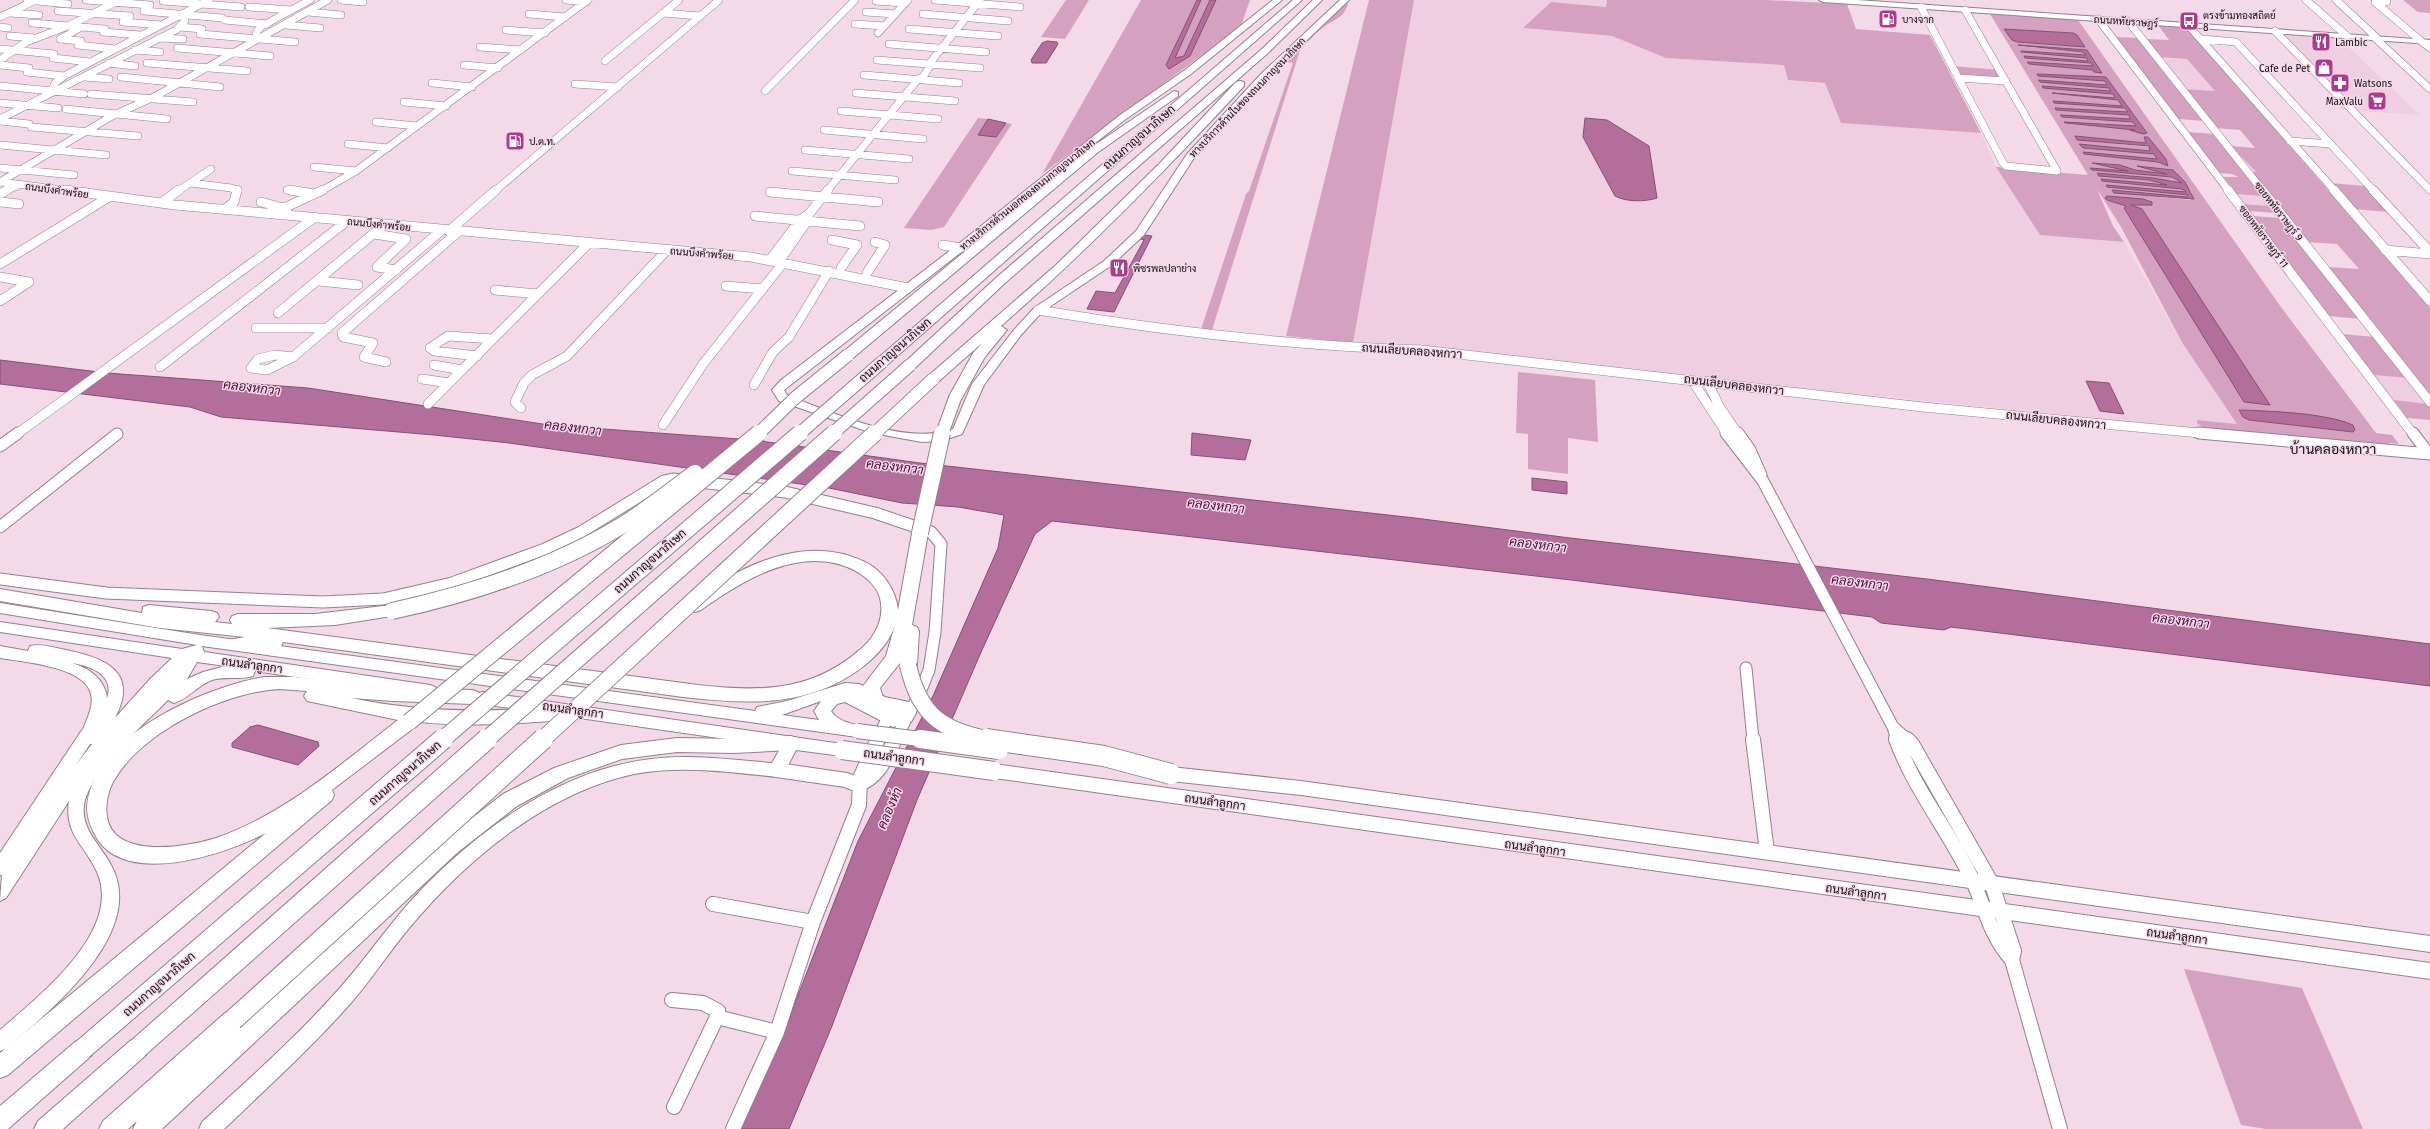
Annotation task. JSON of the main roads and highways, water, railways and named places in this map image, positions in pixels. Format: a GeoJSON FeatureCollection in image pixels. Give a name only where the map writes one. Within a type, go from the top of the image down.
{"type":"FeatureCollection","features":[{"type":"Feature","properties":{"kind":"highway","name":"ถนนกาญจนาภิเษก"},"geometry":{"type":"LineString","coordinates":[[0,1121],[882,362],[1233,54],[1298,0]]}},
{"type":"Feature","properties":{"kind":"highway","name":"ถนนกาญจนาภิเษก"},"geometry":{"type":"LineString","coordinates":[[46,1129],[910,365],[1001,280],[1265,51],[1318,0]]}},
{"type":"Feature","properties":{"kind":"highway"},"geometry":{"type":"LineString","coordinates":[[874,698],[871,690],[872,686],[898,649],[911,593],[940,432],[949,407],[980,355],[1023,302],[1164,165],[1240,84],[1265,51]]}},
{"type":"Feature","properties":{"kind":"highway"},"geometry":{"type":"LineString","coordinates":[[87,609],[175,612],[247,621],[283,622],[350,618],[392,611],[484,588],[530,571],[576,550],[615,529],[657,501],[794,398],[1093,152],[1233,54]]}},
{"type":"Feature","properties":{"kind":"highway"},"geometry":{"type":"LineString","coordinates":[[111,1129],[636,656],[933,379],[994,324],[1023,302]]}},
{"type":"Feature","properties":{"kind":"highway"},"geometry":{"type":"LineString","coordinates":[[0,1067],[289,826],[409,722],[767,426],[794,398]]}},
{"type":"Feature","properties":{"kind":"highway"},"geometry":{"type":"LineString","coordinates":[[0,595],[160,622],[303,638],[735,696],[766,695],[806,689],[832,679],[852,668],[876,646],[884,632],[889,619],[887,597],[878,579],[862,568],[846,561],[826,557],[775,562],[742,575],[706,598],[636,656]]}},
{"type":"Feature","properties":{"kind":"highway"},"geometry":{"type":"LineString","coordinates":[[911,593],[908,665],[914,692],[923,706],[945,726],[959,733],[983,740],[1105,756],[1171,774]]}},
{"type":"Feature","properties":{"kind":"highway"},"geometry":{"type":"LineString","coordinates":[[235,644],[271,642],[372,656],[641,684]]}},
{"type":"Feature","properties":{"kind":"highway"},"geometry":{"type":"LineString","coordinates":[[409,722],[302,800],[251,831],[219,845],[175,854],[140,854],[116,845],[103,833],[97,814],[98,800],[107,776],[135,744],[182,712],[208,700],[249,686],[287,684],[369,693],[472,697]]}},
{"type":"Feature","properties":{"kind":"highway"},"geometry":{"type":"LineString","coordinates":[[235,692],[286,691],[397,713],[436,717],[517,719],[581,711]]}},
{"type":"Feature","properties":{"kind":"highway"},"geometry":{"type":"LineString","coordinates":[[145,1129],[451,846],[510,800],[561,774],[621,752],[667,745],[734,746],[791,742]]}},
{"type":"Feature","properties":{"kind":"main road","name":"ทางบริการด้านนอกของถนนกาญจนาภิเษก"},"geometry":{"type":"LineString","coordinates":[[778,390],[960,248],[1032,188],[1123,117],[1188,72],[1278,0]]}},
{"type":"Feature","properties":{"kind":"main road","name":"ทางบริการด้านในของถนนกาญจนาภิเษก"},"geometry":{"type":"LineString","coordinates":[[778,390],[784,398],[860,425],[911,437],[928,439],[953,435],[962,426],[985,372],[1017,332],[1038,310],[1108,263],[1140,233],[1190,156],[1264,76],[1345,0]]}},
{"type":"Feature","properties":{"kind":"main road","name":"ถนนหทัยราษฎร์"},"geometry":{"type":"LineString","coordinates":[[1823,0],[2424,42]]}},
{"type":"Feature","properties":{"kind":"main road","name":"ถนนลำลูกกา"},"geometry":{"type":"LineString","coordinates":[[0,608],[203,640],[857,731],[1171,774],[1301,788],[1991,882],[2430,944]]}},
{"type":"Feature","properties":{"kind":"main road"},"geometry":{"type":"LineString","coordinates":[[88,641],[105,625]]}},
{"type":"Feature","properties":{"kind":"main road","name":"ถนนลำลูกกา"},"geometry":{"type":"LineString","coordinates":[[0,627],[188,656],[472,697],[581,711],[842,750],[2430,971]]}},
{"type":"Feature","properties":{"kind":"main road"},"geometry":{"type":"LineString","coordinates":[[45,821],[96,750],[140,699],[169,668],[188,656],[203,640]]}},
{"type":"Feature","properties":{"kind":"main road"},"geometry":{"type":"LineString","coordinates":[[0,643],[95,663],[107,669],[115,681],[116,703],[110,716],[0,892]]}},
{"type":"Feature","properties":{"kind":"main road"},"geometry":{"type":"LineString","coordinates":[[0,652],[77,670],[96,683],[101,698],[100,709],[91,729],[0,868]]}},
{"type":"Feature","properties":{"kind":"main road"},"geometry":{"type":"LineString","coordinates":[[0,1042],[59,990],[91,952],[106,920],[111,904],[110,881],[79,832],[75,815],[77,801],[86,779],[93,769],[186,670],[188,656]]}},
{"type":"Feature","properties":{"kind":"main road"},"geometry":{"type":"LineString","coordinates":[[131,730],[162,708],[188,684],[223,672],[257,673],[341,685],[379,683]]}},
{"type":"Feature","properties":{"kind":"main road"},"geometry":{"type":"LineString","coordinates":[[140,699],[157,686],[166,685],[168,688],[158,701]]}},
{"type":"Feature","properties":{"kind":"main road"},"geometry":{"type":"LineString","coordinates":[[720,712],[732,710],[776,711],[848,688],[866,692],[884,703],[895,713],[852,697],[841,696],[826,703],[822,711],[828,720],[857,731]]}},
{"type":"Feature","properties":{"kind":"main road"},"geometry":{"type":"LineString","coordinates":[[209,1129],[273,1070],[340,1002],[404,921],[436,887],[502,830],[530,811],[577,786],[601,776],[634,768],[689,764],[776,770],[791,742]]}},
{"type":"Feature","properties":{"kind":"water"},"geometry":{"type":"Polygon","coordinates":[[[1197,0],[1201,0],[1175,58],[1184,56],[1210,0],[1216,0],[1190,56],[1169,69],[1166,65],[1197,0]]]}},
{"type":"Feature","properties":{"kind":"water"},"geometry":{"type":"Polygon","coordinates":[[[2004,29],[2073,33],[2077,35],[2085,47],[2017,42],[2012,40],[2004,29]]]}},
{"type":"Feature","properties":{"kind":"water"},"geometry":{"type":"Polygon","coordinates":[[[1047,41],[1057,42],[1058,44],[1046,63],[1032,63],[1031,60],[1042,43],[1047,41]]]}},
{"type":"Feature","properties":{"kind":"water"},"geometry":{"type":"Polygon","coordinates":[[[2018,45],[2087,50],[2102,73],[2094,72],[2093,70],[2029,64],[2027,62],[2093,66],[2091,63],[2025,58],[2024,56],[2088,61],[2087,58],[2021,51],[2086,55],[2083,52],[2018,45]]]}},
{"type":"Feature","properties":{"kind":"water"},"geometry":{"type":"Polygon","coordinates":[[[2037,74],[2106,77],[2147,133],[2143,134],[2130,130],[2135,130],[2064,122],[2136,126],[2133,122],[2062,117],[2060,115],[2130,119],[2129,115],[2056,110],[2055,108],[2128,112],[2125,108],[2054,103],[2053,101],[2122,106],[2118,100],[2052,93],[2115,98],[2113,94],[2043,88],[2042,86],[2111,91],[2109,88],[2040,82],[2038,80],[2107,85],[2105,81],[2038,76],[2037,74]]]}},
{"type":"Feature","properties":{"kind":"water"},"geometry":{"type":"Polygon","coordinates":[[[1585,118],[1607,120],[1649,146],[1657,198],[1636,201],[1615,196],[1583,137],[1585,118]]]}},
{"type":"Feature","properties":{"kind":"water"},"geometry":{"type":"Polygon","coordinates":[[[988,119],[1006,123],[996,137],[978,135],[988,119]]]}},
{"type":"Feature","properties":{"kind":"water"},"geometry":{"type":"Polygon","coordinates":[[[2075,136],[2146,143],[2144,137],[2148,137],[2166,159],[2168,166],[2158,162],[2084,154],[2083,152],[2157,159],[2154,154],[2083,148],[2079,144],[2150,151],[2149,146],[2077,140],[2075,136]]]}},
{"type":"Feature","properties":{"kind":"water"},"geometry":{"type":"Polygon","coordinates":[[[2092,163],[2120,165],[2135,170],[2167,174],[2137,166],[2173,170],[2185,182],[2194,199],[2114,193],[2112,190],[2187,197],[2188,195],[2107,187],[2106,185],[2186,192],[2182,189],[2102,181],[2101,179],[2167,185],[2149,180],[2099,176],[2097,173],[2153,178],[2182,183],[2172,177],[2092,170],[2090,168],[2128,171],[2092,163]]]}},
{"type":"Feature","properties":{"kind":"water"},"geometry":{"type":"Polygon","coordinates":[[[2107,196],[2143,199],[2152,202],[2152,205],[2131,205],[2142,209],[2270,405],[2244,402],[2124,208],[2126,206],[2107,200],[2105,198],[2107,196]]]}},
{"type":"Feature","properties":{"kind":"water"},"geometry":{"type":"Polygon","coordinates":[[[1143,235],[1152,236],[1114,312],[1087,309],[1096,291],[1115,293],[1144,240],[1141,239],[1143,235]]]}},
{"type":"Feature","properties":{"kind":"water"},"geometry":{"type":"Polygon","coordinates":[[[0,360],[107,373],[308,388],[549,425],[753,440],[920,463],[1415,518],[1570,538],[1927,579],[2430,644],[2430,686],[1951,627],[1944,630],[1881,623],[1872,617],[1571,580],[1052,521],[1035,534],[982,650],[917,800],[832,1026],[789,1129],[741,1129],[781,1039],[858,841],[933,696],[998,548],[1004,515],[958,507],[902,503],[829,488],[509,443],[434,435],[221,417],[190,407],[0,384],[0,360]]]}},
{"type":"Feature","properties":{"kind":"water"},"geometry":{"type":"Polygon","coordinates":[[[2086,381],[2109,383],[2124,414],[2100,411],[2086,381]]]}},
{"type":"Feature","properties":{"kind":"water"},"geometry":{"type":"Polygon","coordinates":[[[2239,410],[2313,415],[2342,421],[2353,425],[2355,430],[2353,432],[2249,420],[2243,417],[2239,410]]]}},
{"type":"Feature","properties":{"kind":"water"},"geometry":{"type":"Polygon","coordinates":[[[1192,433],[1251,440],[1245,460],[1191,455],[1192,433]]]}},
{"type":"Feature","properties":{"kind":"water"},"geometry":{"type":"Polygon","coordinates":[[[1532,478],[1567,482],[1567,494],[1532,490],[1532,478]]]}},
{"type":"Feature","properties":{"kind":"water"},"geometry":{"type":"Polygon","coordinates":[[[258,725],[318,742],[319,746],[298,765],[232,747],[232,743],[250,727],[258,725]]]}},
{"type":"Feature","properties":{"kind":"place","name":"บางจาก"},"geometry":{"type":"Point","coordinates":[1888,19]}},
{"type":"Feature","properties":{"kind":"place","name":"ตรงข้ามทองสถิตย์ 8"},"geometry":{"type":"Point","coordinates":[2189,21]}},
{"type":"Feature","properties":{"kind":"place","name":"Lambic"},"geometry":{"type":"Point","coordinates":[2321,42]}},
{"type":"Feature","properties":{"kind":"place","name":"Cafe de Pet"},"geometry":{"type":"Point","coordinates":[2324,68]}},
{"type":"Feature","properties":{"kind":"place","name":"Watsons"},"geometry":{"type":"Point","coordinates":[2340,83]}},
{"type":"Feature","properties":{"kind":"place","name":"MaxValu"},"geometry":{"type":"Point","coordinates":[2377,101]}},
{"type":"Feature","properties":{"kind":"place","name":"ป.ต.ท."},"geometry":{"type":"Point","coordinates":[515,141]}},
{"type":"Feature","properties":{"kind":"place","name":"พิชรพลปลาย่าง"},"geometry":{"type":"Point","coordinates":[1119,268]}},
{"type":"Feature","properties":{"kind":"district","name":"บ้านคลองหกวา"},"geometry":{"type":"Point","coordinates":[2333,449]}},
{"type":"Feature","properties":{"kind":"water label","name":"คลองหกวา"},"geometry":{"type":"Point","coordinates":[252,387]}},
{"type":"Feature","properties":{"kind":"water label","name":"คลองหกวา"},"geometry":{"type":"Point","coordinates":[573,427]}},
{"type":"Feature","properties":{"kind":"water label","name":"คลองหกวา"},"geometry":{"type":"Point","coordinates":[895,466]}},
{"type":"Feature","properties":{"kind":"water label","name":"คลองหกวา"},"geometry":{"type":"Point","coordinates":[1216,505]}},
{"type":"Feature","properties":{"kind":"water label","name":"คลองหกวา"},"geometry":{"type":"Point","coordinates":[1538,544]}},
{"type":"Feature","properties":{"kind":"water label","name":"คลองหกวา"},"geometry":{"type":"Point","coordinates":[1860,582]}},
{"type":"Feature","properties":{"kind":"water label","name":"คลองหกวา"},"geometry":{"type":"Point","coordinates":[2181,620]}},
{"type":"Feature","properties":{"kind":"water label","name":"คลองห้า"},"geometry":{"type":"Point","coordinates":[889,808]}}]}
